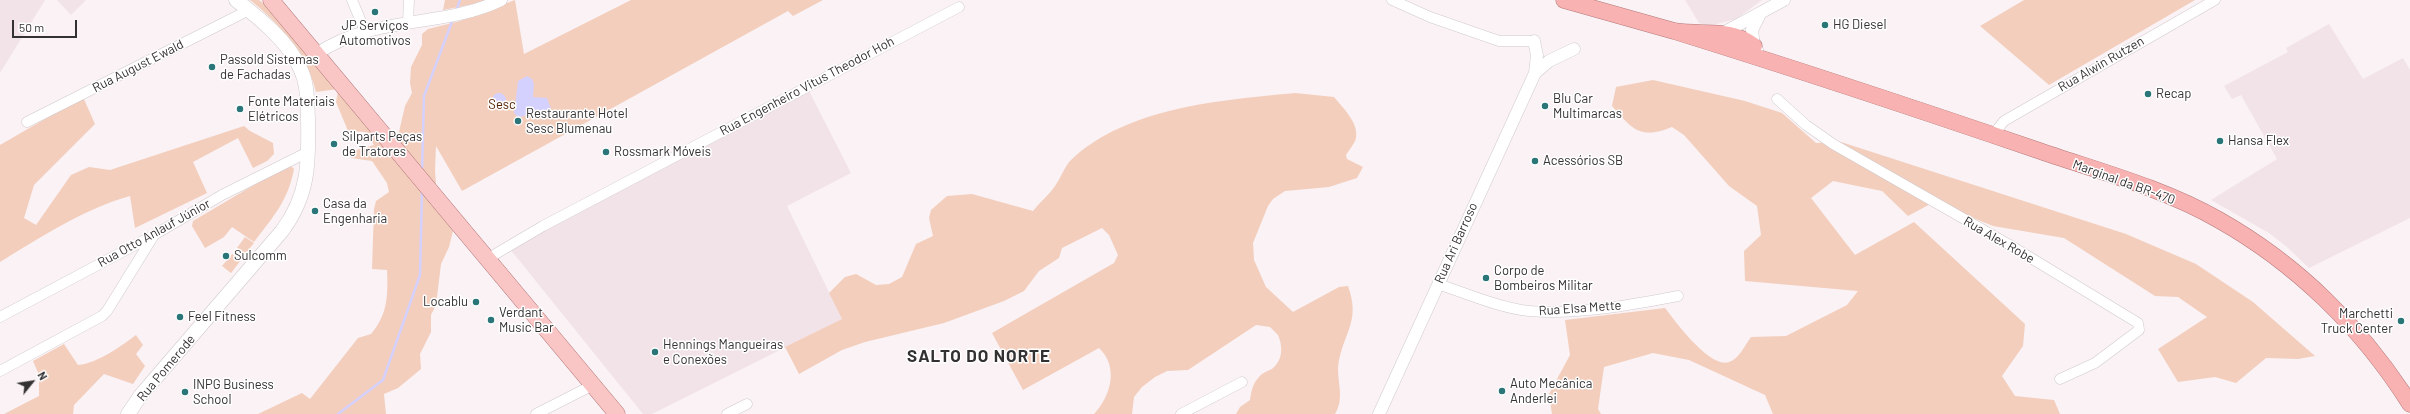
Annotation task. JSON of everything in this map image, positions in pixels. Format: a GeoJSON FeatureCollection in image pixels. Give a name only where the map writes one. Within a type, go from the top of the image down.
{"type":"FeatureCollection","features":[{"type":"Feature","properties":{"kind":"highway"},"geometry":{"type":"LineString","coordinates":[[1564,0],[1674,31],[1692,34],[1724,33],[1745,39],[1754,46]]}},
{"type":"Feature","properties":{"kind":"highway","name":"Marginal da BR-470"},"geometry":{"type":"LineString","coordinates":[[1674,31],[1993,135],[2169,197],[2219,220],[2259,246],[2305,281],[2338,311],[2377,356],[2410,404]]}},
{"type":"Feature","properties":{"kind":"main road","name":"Rua Pomerode"},"geometry":{"type":"LineString","coordinates":[[128,414],[141,395],[290,220],[297,208],[305,185],[308,152],[307,90],[300,67],[272,32],[236,0]]}},
{"type":"Feature","properties":{"kind":"main road"},"geometry":{"type":"LineString","coordinates":[[264,0],[290,22]]}},
{"type":"Feature","properties":{"kind":"main road"},"geometry":{"type":"LineString","coordinates":[[271,0],[318,53],[443,206],[617,414]]}},
{"type":"Feature","properties":{"kind":"street"},"geometry":{"type":"LineString","coordinates":[[352,0],[365,31]]}},
{"type":"Feature","properties":{"kind":"street"},"geometry":{"type":"LineString","coordinates":[[408,22],[409,0]]}},
{"type":"Feature","properties":{"kind":"street"},"geometry":{"type":"LineString","coordinates":[[318,53],[335,42],[365,31],[475,10],[501,0]]}},
{"type":"Feature","properties":{"kind":"street"},"geometry":{"type":"LineString","coordinates":[[1392,0],[1430,17],[1500,41],[1534,41]]}},
{"type":"Feature","properties":{"kind":"street"},"geometry":{"type":"LineString","coordinates":[[1724,33],[1784,0]]}},
{"type":"Feature","properties":{"kind":"street","name":"Rua Alwin Rutzen"},"geometry":{"type":"LineString","coordinates":[[1993,135],[2004,121],[2215,0]]}},
{"type":"Feature","properties":{"kind":"street","name":"Rua Engenheiro Vitus Theodor Hoh"},"geometry":{"type":"LineString","coordinates":[[487,259],[537,230],[958,7]]}},
{"type":"Feature","properties":{"kind":"street","name":"Rua August Ewald"},"geometry":{"type":"LineString","coordinates":[[27,122],[249,10]]}},
{"type":"Feature","properties":{"kind":"street"},"geometry":{"type":"LineString","coordinates":[[1754,46],[1752,30],[1760,14]]}},
{"type":"Feature","properties":{"kind":"street","name":"Rua Ari Barroso"},"geometry":{"type":"LineString","coordinates":[[1379,414],[1536,73],[1537,55],[1534,41]]}},
{"type":"Feature","properties":{"kind":"street","name":"Marginal da BR-470"},"geometry":{"type":"LineString","coordinates":[[1754,46],[1773,64]]}},
{"type":"Feature","properties":{"kind":"street","name":"Rua Ari Barroso"},"geometry":{"type":"LineString","coordinates":[[1536,73],[1549,61],[1574,49]]}},
{"type":"Feature","properties":{"kind":"street","name":"Rua Alex Robe"},"geometry":{"type":"LineString","coordinates":[[1777,99],[1806,125],[1833,144],[2008,244],[2138,323],[2139,330],[2095,363],[2060,379]]}},
{"type":"Feature","properties":{"kind":"street","name":"Rua Otto Anlauf Júnior"},"geometry":{"type":"LineString","coordinates":[[0,317],[154,235],[222,194],[308,152]]}},
{"type":"Feature","properties":{"kind":"street"},"geometry":{"type":"LineString","coordinates":[[0,371],[102,316],[107,311],[154,235]]}},
{"type":"Feature","properties":{"kind":"street","name":"Rua Elsa Mette"},"geometry":{"type":"LineString","coordinates":[[1438,284],[1527,311],[1557,312],[1622,305],[1678,296]]}},
{"type":"Feature","properties":{"kind":"street"},"geometry":{"type":"LineString","coordinates":[[1181,414],[1242,382]]}},
{"type":"Feature","properties":{"kind":"street"},"geometry":{"type":"LineString","coordinates":[[536,414],[593,385]]}},
{"type":"Feature","properties":{"kind":"street"},"geometry":{"type":"LineString","coordinates":[[727,414],[747,404]]}},
{"type":"Feature","properties":{"kind":"shaded area"},"geometry":{"type":"Polygon","coordinates":[[[0,0],[45,0],[0,73],[0,0]]]}},
{"type":"Feature","properties":{"kind":"shaded area"},"geometry":{"type":"Polygon","coordinates":[[[57,0],[86,0],[71,15],[57,0]]]}},
{"type":"Feature","properties":{"kind":"shaded area"},"geometry":{"type":"Polygon","coordinates":[[[1685,0],[1762,0],[1736,19],[1709,26],[1699,23],[1685,0]]]}},
{"type":"Feature","properties":{"kind":"shaded area"},"geometry":{"type":"Polygon","coordinates":[[[2329,24],[2363,79],[2403,58],[2410,70],[2410,218],[2309,268],[2287,247],[2269,233],[2211,200],[2277,159],[2241,95],[2232,99],[2224,86],[2288,52],[2286,48],[2329,24]]]}},
{"type":"Feature","properties":{"kind":"shaded area"},"geometry":{"type":"Polygon","coordinates":[[[527,76],[532,79],[534,84],[533,97],[547,98],[551,109],[546,113],[530,114],[518,117],[514,113],[518,81],[527,76]]]}},
{"type":"Feature","properties":{"kind":"shaded area"},"geometry":{"type":"Polygon","coordinates":[[[809,91],[851,173],[787,206],[842,319],[652,414],[643,414],[510,249],[809,91]]]}},
{"type":"Feature","properties":{"kind":"shaded area"},"geometry":{"type":"Polygon","coordinates":[[[496,93],[502,93],[506,97],[506,103],[502,107],[496,107],[492,103],[492,97],[496,93]]]}},
{"type":"Feature","properties":{"kind":"green space"},"geometry":{"type":"Polygon","coordinates":[[[250,0],[259,0],[263,3],[338,89],[316,92],[306,66],[291,41],[261,9],[250,0]]]}},
{"type":"Feature","properties":{"kind":"green space"},"geometry":{"type":"Polygon","coordinates":[[[445,0],[484,0],[484,2],[443,10],[445,0]]]}},
{"type":"Feature","properties":{"kind":"green space","name":"Sesc"},"geometry":{"type":"Polygon","coordinates":[[[515,0],[524,54],[631,0],[823,0],[793,16],[788,11],[462,191],[436,146],[435,171],[438,212],[453,231],[449,247],[441,264],[436,305],[431,315],[431,332],[420,354],[421,369],[398,388],[384,394],[386,414],[258,414],[302,393],[310,399],[358,338],[371,334],[377,327],[386,304],[387,270],[372,269],[374,209],[376,201],[389,192],[387,183],[372,161],[351,158],[350,152],[374,145],[365,132],[348,131],[336,102],[338,91],[383,145],[399,132],[405,106],[412,93],[410,83],[411,67],[422,45],[422,34],[428,29],[460,21],[515,0]]]}},
{"type":"Feature","properties":{"kind":"green space"},"geometry":{"type":"Polygon","coordinates":[[[2024,0],[2195,0],[2049,85],[1980,26],[2024,0]]]}},
{"type":"Feature","properties":{"kind":"green space"},"geometry":{"type":"Polygon","coordinates":[[[1653,80],[1745,101],[1782,113],[1816,143],[1841,142],[2126,234],[2196,264],[2253,302],[2315,356],[2298,359],[2266,358],[2236,383],[2215,377],[2178,382],[2158,349],[2207,317],[2178,297],[2155,296],[2064,238],[1993,226],[1934,202],[1908,216],[1882,191],[1833,181],[1811,198],[1855,255],[1914,222],[2025,324],[2023,346],[2002,376],[2015,396],[2054,400],[2060,414],[1773,414],[1765,395],[1689,360],[1653,353],[1604,367],[1598,409],[1601,414],[1552,414],[1549,394],[1570,355],[1565,320],[1665,308],[1685,333],[1703,351],[1712,358],[1721,362],[1729,362],[1739,355],[1751,337],[1786,336],[1847,305],[1858,291],[1745,281],[1744,251],[1761,235],[1757,206],[1729,186],[1684,135],[1672,127],[1661,131],[1652,132],[1638,130],[1625,121],[1612,106],[1616,87],[1653,80]]]}},
{"type":"Feature","properties":{"kind":"green space"},"geometry":{"type":"Polygon","coordinates":[[[1295,93],[1334,97],[1350,116],[1355,127],[1356,138],[1346,155],[1347,159],[1363,167],[1357,178],[1329,187],[1285,191],[1273,199],[1268,206],[1253,243],[1254,260],[1266,287],[1293,312],[1339,287],[1348,286],[1353,308],[1351,324],[1339,360],[1338,374],[1340,401],[1335,414],[1236,414],[1240,407],[1250,400],[1257,379],[1276,365],[1281,353],[1281,344],[1278,335],[1270,327],[1256,325],[1188,370],[1167,371],[1155,377],[1142,387],[1134,397],[1132,414],[1094,414],[1105,399],[1111,372],[1105,356],[1099,348],[1023,390],[992,333],[1114,263],[1118,255],[1109,235],[1102,228],[1062,248],[1059,258],[1039,271],[1024,291],[1004,301],[944,323],[865,342],[842,350],[799,374],[785,347],[842,319],[829,293],[845,277],[856,274],[876,285],[889,284],[902,277],[916,244],[933,236],[929,218],[931,210],[947,196],[972,194],[1033,211],[1053,189],[1071,160],[1094,142],[1119,128],[1147,117],[1207,103],[1295,93]]]}},
{"type":"Feature","properties":{"kind":"green space"},"geometry":{"type":"Polygon","coordinates":[[[83,97],[95,124],[34,185],[24,218],[36,225],[71,175],[89,167],[110,170],[244,126],[250,131],[273,143],[274,154],[267,161],[253,168],[238,138],[193,162],[207,193],[135,228],[130,196],[113,201],[63,224],[0,262],[0,145],[83,97]]]}},
{"type":"Feature","properties":{"kind":"green space"},"geometry":{"type":"Polygon","coordinates":[[[291,166],[294,169],[284,200],[254,242],[232,227],[224,237],[205,248],[192,226],[193,221],[264,179],[291,166]]]}},
{"type":"Feature","properties":{"kind":"green space"},"geometry":{"type":"Polygon","coordinates":[[[245,237],[254,243],[245,254],[237,248],[245,237]]]}},
{"type":"Feature","properties":{"kind":"green space"},"geometry":{"type":"Polygon","coordinates":[[[232,254],[241,260],[231,273],[222,266],[232,254]]]}},
{"type":"Feature","properties":{"kind":"green space"},"geometry":{"type":"Polygon","coordinates":[[[136,335],[143,345],[136,354],[145,366],[133,384],[104,374],[74,405],[73,414],[4,414],[39,396],[39,375],[33,361],[64,344],[78,365],[86,364],[108,354],[136,335]]]}},
{"type":"Feature","properties":{"kind":"waterway"},"geometry":{"type":"LineString","coordinates":[[456,11],[460,0]]}},
{"type":"Feature","properties":{"kind":"waterway"},"geometry":{"type":"LineString","coordinates":[[422,171],[424,96],[453,19]]}},
{"type":"Feature","properties":{"kind":"waterway"},"geometry":{"type":"LineString","coordinates":[[338,414],[383,380],[420,275],[422,190]]}},
{"type":"Feature","properties":{"kind":"place","name":"JP Serviços Automotivos"},"geometry":{"type":"Point","coordinates":[375,12]}},
{"type":"Feature","properties":{"kind":"place","name":"HG Diesel"},"geometry":{"type":"Point","coordinates":[1825,25]}},
{"type":"Feature","properties":{"kind":"place","name":"Passold Sistemas de Fachadas"},"geometry":{"type":"Point","coordinates":[212,67]}},
{"type":"Feature","properties":{"kind":"place","name":"Recap"},"geometry":{"type":"Point","coordinates":[2148,94]}},
{"type":"Feature","properties":{"kind":"place","name":"Blu Car Multimarcas"},"geometry":{"type":"Point","coordinates":[1545,106]}},
{"type":"Feature","properties":{"kind":"place","name":"Fonte Materiais Elétricos"},"geometry":{"type":"Point","coordinates":[240,109]}},
{"type":"Feature","properties":{"kind":"place","name":"Restaurante Hotel Sesc Blumenau"},"geometry":{"type":"Point","coordinates":[518,121]}},
{"type":"Feature","properties":{"kind":"place","name":"Hansa Flex"},"geometry":{"type":"Point","coordinates":[2220,141]}},
{"type":"Feature","properties":{"kind":"place","name":"Silparts Peças de Tratores"},"geometry":{"type":"Point","coordinates":[334,144]}},
{"type":"Feature","properties":{"kind":"place","name":"Rossmark Móveis"},"geometry":{"type":"Point","coordinates":[606,152]}},
{"type":"Feature","properties":{"kind":"place","name":"Acessórios SB"},"geometry":{"type":"Point","coordinates":[1535,161]}},
{"type":"Feature","properties":{"kind":"place","name":"Casa da Engenharia"},"geometry":{"type":"Point","coordinates":[315,211]}},
{"type":"Feature","properties":{"kind":"place","name":"Sulcomm"},"geometry":{"type":"Point","coordinates":[226,256]}},
{"type":"Feature","properties":{"kind":"place","name":"Corpo de Bombeiros Militar"},"geometry":{"type":"Point","coordinates":[1486,278]}},
{"type":"Feature","properties":{"kind":"place","name":"Locablu"},"geometry":{"type":"Point","coordinates":[476,302]}},
{"type":"Feature","properties":{"kind":"place","name":"Feel Fitness"},"geometry":{"type":"Point","coordinates":[180,317]}},
{"type":"Feature","properties":{"kind":"place","name":"Verdant Music Bar"},"geometry":{"type":"Point","coordinates":[491,320]}},
{"type":"Feature","properties":{"kind":"place","name":"Marchetti Truck Center"},"geometry":{"type":"Point","coordinates":[2401,321]}},
{"type":"Feature","properties":{"kind":"place","name":"Hennings Mangueiras e Conexões"},"geometry":{"type":"Point","coordinates":[655,352]}},
{"type":"Feature","properties":{"kind":"place","name":"Auto Mecânica Anderlei"},"geometry":{"type":"Point","coordinates":[1502,391]}},
{"type":"Feature","properties":{"kind":"place","name":"INPG Business School"},"geometry":{"type":"Point","coordinates":[185,392]}},
{"type":"Feature","properties":{"kind":"district","name":"SALTO DO NORTE"},"geometry":{"type":"Point","coordinates":[979,356]}}]}
